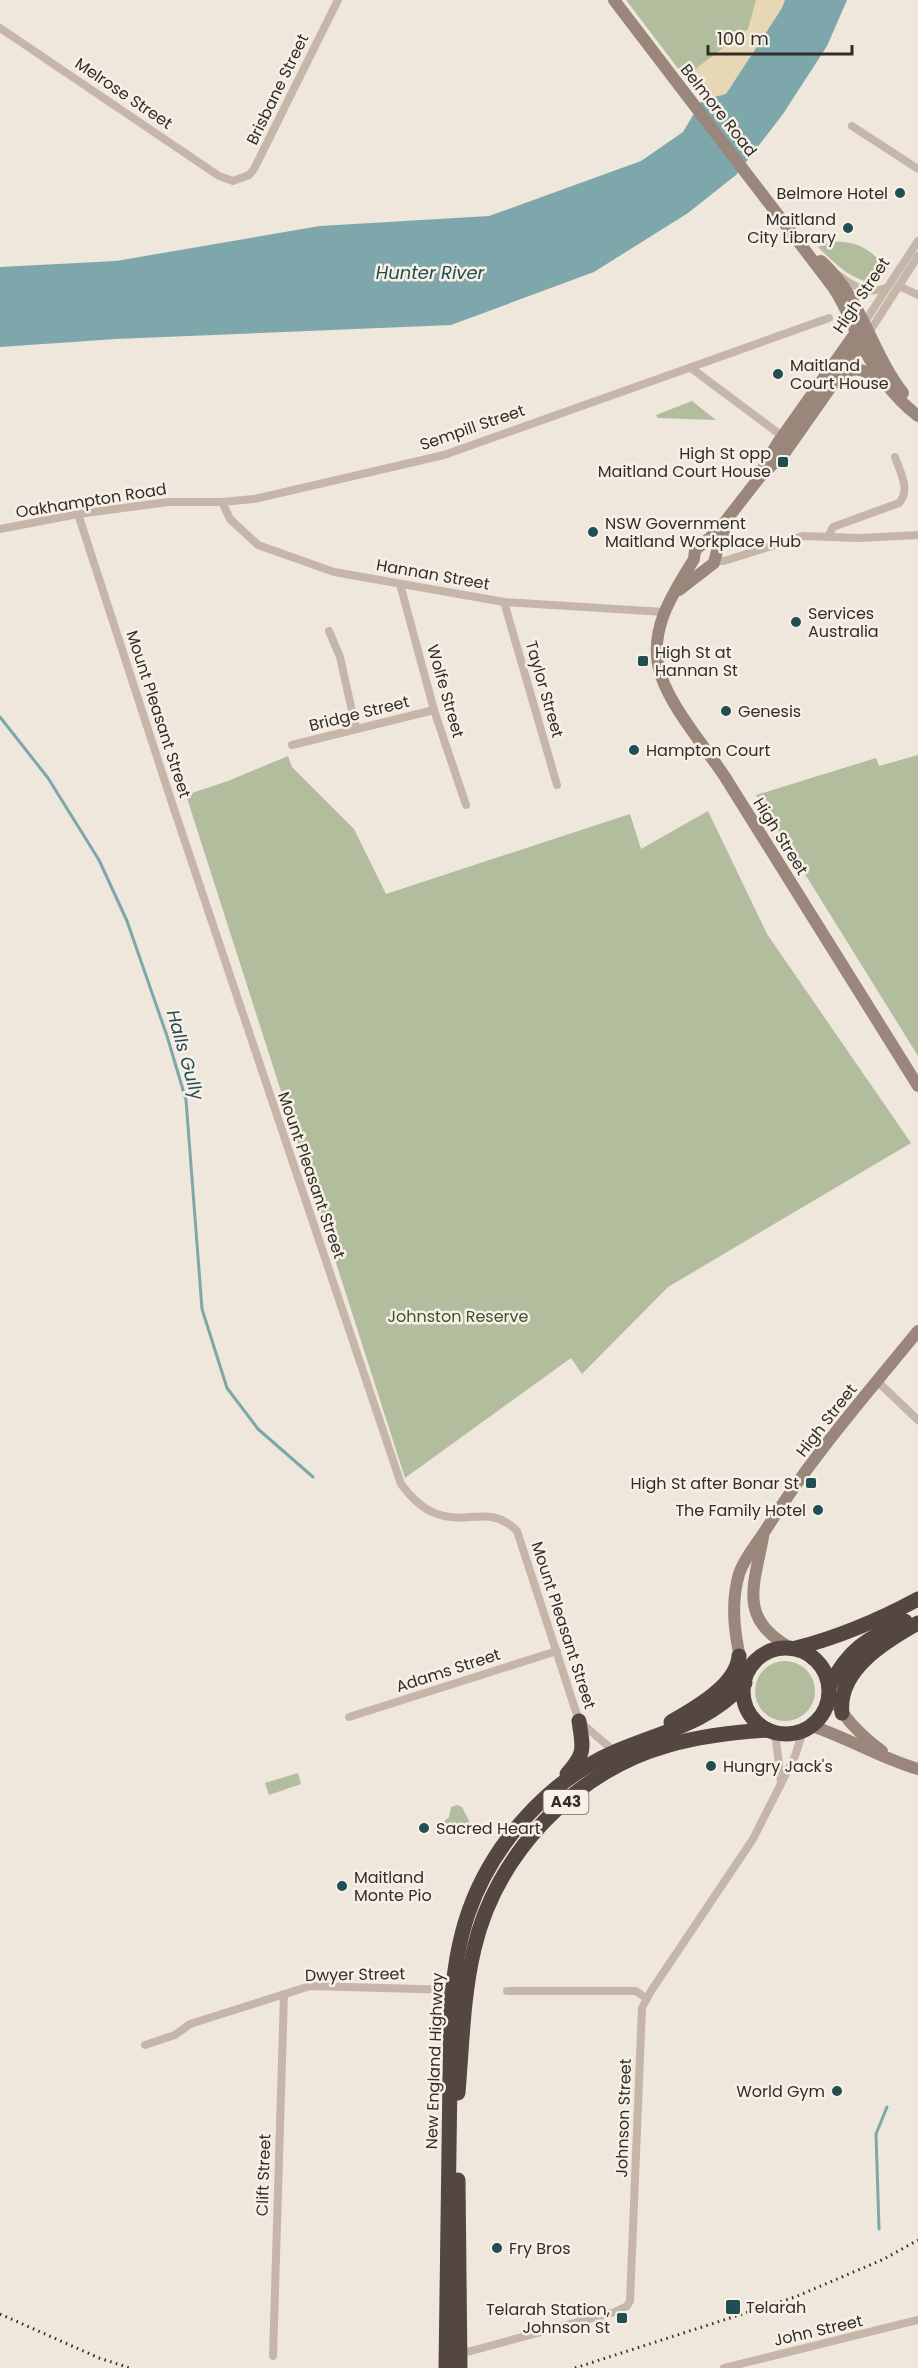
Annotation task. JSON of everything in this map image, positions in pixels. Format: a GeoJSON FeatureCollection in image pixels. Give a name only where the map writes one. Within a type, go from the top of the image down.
{"type":"FeatureCollection","features":[{"type":"Feature","properties":{"kind":"highway","name":"A43"},"geometry":{"type":"LineString","coordinates":[[745,1680],[756,1660],[766,1653],[838,1636],[878,1620],[918,1599]]}},
{"type":"Feature","properties":{"kind":"highway"},"geometry":{"type":"LineString","coordinates":[[807,1728],[825,1711],[830,1689],[840,1667],[852,1652],[867,1640],[918,1614]]}},
{"type":"Feature","properties":{"kind":"highway"},"geometry":{"type":"LineString","coordinates":[[842,1713],[842,1694],[852,1675],[881,1647],[918,1623]]}},
{"type":"Feature","properties":{"kind":"highway"},"geometry":{"type":"LineString","coordinates":[[793,1648],[807,1652],[816,1659],[822,1666],[830,1689]]}},
{"type":"Feature","properties":{"kind":"highway"},"geometry":{"type":"LineString","coordinates":[[638,1743],[686,1714],[726,1683],[738,1667],[739,1656]]}},
{"type":"Feature","properties":{"kind":"highway"},"geometry":{"type":"LineString","coordinates":[[745,1680],[744,1694],[749,1711],[753,1718],[771,1731]]}},
{"type":"Feature","properties":{"kind":"highway","name":"New England Highway"},"geometry":{"type":"LineString","coordinates":[[453,2361],[449,2065],[460,1990],[461,1938],[469,1910],[483,1878],[511,1835],[547,1797],[582,1771],[615,1752],[693,1722],[714,1711],[745,1680]]}},
{"type":"Feature","properties":{"kind":"highway"},"geometry":{"type":"LineString","coordinates":[[547,1797],[579,1760],[583,1747],[579,1721]]}},
{"type":"Feature","properties":{"kind":"highway","name":"A43"},"geometry":{"type":"LineString","coordinates":[[771,1731],[790,1733],[807,1728]]}},
{"type":"Feature","properties":{"kind":"highway","name":"New England Highway"},"geometry":{"type":"LineString","coordinates":[[460,1990],[497,1887],[526,1841],[555,1811],[590,1783],[647,1752],[697,1738],[771,1731]]}},
{"type":"Feature","properties":{"kind":"main road","name":"Belmore Road"},"geometry":{"type":"LineString","coordinates":[[615,1],[787,225],[839,296],[862,333]]}},
{"type":"Feature","properties":{"kind":"main road","name":"Belmore Road"},"geometry":{"type":"LineString","coordinates":[[798,240],[830,270],[852,296],[862,333]]}},
{"type":"Feature","properties":{"kind":"main road","name":"High Street"},"geometry":{"type":"LineString","coordinates":[[787,440],[831,388],[862,333]]}},
{"type":"Feature","properties":{"kind":"main road","name":"High Street"},"geometry":{"type":"LineString","coordinates":[[704,544],[729,518],[862,333]]}},
{"type":"Feature","properties":{"kind":"main road"},"geometry":{"type":"LineString","coordinates":[[862,333],[887,385],[917,413]]}},
{"type":"Feature","properties":{"kind":"main road"},"geometry":{"type":"LineString","coordinates":[[831,388],[850,371],[856,369],[869,372],[896,400],[917,413]]}},
{"type":"Feature","properties":{"kind":"main road","name":"High Street"},"geometry":{"type":"LineString","coordinates":[[673,595],[714,560],[729,518]]}},
{"type":"Feature","properties":{"kind":"main road"},"geometry":{"type":"LineString","coordinates":[[704,544],[712,546],[714,560],[700,566],[694,559],[696,548],[704,544]]}},
{"type":"Feature","properties":{"kind":"main road","name":"High Street"},"geometry":{"type":"LineString","coordinates":[[694,559],[664,612],[659,628],[657,654],[663,682],[918,1086]]}},
{"type":"Feature","properties":{"kind":"main road","name":"High Street"},"geometry":{"type":"LineString","coordinates":[[745,1680],[739,1656],[734,1609],[735,1589],[747,1557],[782,1502],[918,1331]]}},
{"type":"Feature","properties":{"kind":"main road","name":"High Street"},"geometry":{"type":"LineString","coordinates":[[764,1533],[754,1584],[753,1600],[756,1614],[762,1627],[772,1638],[793,1648]]}},
{"type":"Feature","properties":{"kind":"main road"},"geometry":{"type":"LineString","coordinates":[[830,1689],[842,1713],[860,1734],[901,1764]]}},
{"type":"Feature","properties":{"kind":"main road"},"geometry":{"type":"LineString","coordinates":[[807,1728],[918,1769]]}},
{"type":"Feature","properties":{"kind":"street","name":"Brisbane Street"},"geometry":{"type":"LineString","coordinates":[[233,181],[249,175],[254,169],[338,0]]}},
{"type":"Feature","properties":{"kind":"street","name":"Melrose Street"},"geometry":{"type":"LineString","coordinates":[[0,28],[219,176],[233,181]]}},
{"type":"Feature","properties":{"kind":"street"},"geometry":{"type":"LineString","coordinates":[[852,126],[918,169]]}},
{"type":"Feature","properties":{"kind":"street","name":"High Street"},"geometry":{"type":"LineString","coordinates":[[862,333],[899,286],[916,254],[918,241]]}},
{"type":"Feature","properties":{"kind":"street","name":"High Street"},"geometry":{"type":"LineString","coordinates":[[862,333],[886,288],[916,254]]}},
{"type":"Feature","properties":{"kind":"street"},"geometry":{"type":"LineString","coordinates":[[830,270],[861,290],[873,291],[886,288]]}},
{"type":"Feature","properties":{"kind":"street"},"geometry":{"type":"LineString","coordinates":[[899,286],[918,295]]}},
{"type":"Feature","properties":{"kind":"street","name":"Sempill Street"},"geometry":{"type":"LineString","coordinates":[[222,502],[254,499],[444,455],[829,318]]}},
{"type":"Feature","properties":{"kind":"street"},"geometry":{"type":"LineString","coordinates":[[691,368],[787,440]]}},
{"type":"Feature","properties":{"kind":"street"},"geometry":{"type":"LineString","coordinates":[[828,537],[833,527],[899,503],[905,497],[905,489],[895,457]]}},
{"type":"Feature","properties":{"kind":"street","name":"Oakhampton Road"},"geometry":{"type":"LineString","coordinates":[[0,529],[78,514],[168,502],[222,502]]}},
{"type":"Feature","properties":{"kind":"street","name":"Hannan Street"},"geometry":{"type":"LineString","coordinates":[[222,502],[230,519],[258,545],[334,572],[504,602],[664,612]]}},
{"type":"Feature","properties":{"kind":"street","name":"Mount Pleasant Street"},"geometry":{"type":"LineString","coordinates":[[78,514],[178,823],[401,1484],[411,1496],[436,1514],[452,1517],[502,1518],[517,1531],[579,1721],[615,1752]]}},
{"type":"Feature","properties":{"kind":"street"},"geometry":{"type":"LineString","coordinates":[[714,560],[724,561],[803,536],[918,535]]}},
{"type":"Feature","properties":{"kind":"street","name":"Wolfe Street"},"geometry":{"type":"LineString","coordinates":[[400,584],[434,710],[466,805]]}},
{"type":"Feature","properties":{"kind":"street","name":"Taylor Street"},"geometry":{"type":"LineString","coordinates":[[504,602],[557,785]]}},
{"type":"Feature","properties":{"kind":"street"},"geometry":{"type":"LineString","coordinates":[[329,631],[340,657],[356,729]]}},
{"type":"Feature","properties":{"kind":"street","name":"Bridge Street"},"geometry":{"type":"LineString","coordinates":[[292,745],[434,710]]}},
{"type":"Feature","properties":{"kind":"street"},"geometry":{"type":"LineString","coordinates":[[877,1381],[918,1419]]}},
{"type":"Feature","properties":{"kind":"street","name":"Adams Street"},"geometry":{"type":"LineString","coordinates":[[349,1717],[557,1651]]}},
{"type":"Feature","properties":{"kind":"street","name":"Johnson Street"},"geometry":{"type":"LineString","coordinates":[[453,2361],[615,2312],[627,2306],[630,2301],[641,2016],[646,1998],[753,1839],[807,1728]]}},
{"type":"Feature","properties":{"kind":"street"},"geometry":{"type":"LineString","coordinates":[[771,1731],[781,1782]]}},
{"type":"Feature","properties":{"kind":"street","name":"Dwyer Street"},"geometry":{"type":"LineString","coordinates":[[145,2045],[175,2035],[190,2024],[310,1986],[460,1990]]}},
{"type":"Feature","properties":{"kind":"street"},"geometry":{"type":"LineString","coordinates":[[507,1990],[636,1991],[646,1998]]}},
{"type":"Feature","properties":{"kind":"street","name":"Clift Street"},"geometry":{"type":"LineString","coordinates":[[273,2356],[284,1994]]}},
{"type":"Feature","properties":{"kind":"street","name":"John Street"},"geometry":{"type":"LineString","coordinates":[[724,2368],[918,2320]]}},
{"type":"Feature","properties":{"kind":"green space"},"geometry":{"type":"Polygon","coordinates":[[[626,0],[785,0],[702,100],[626,0]]]}},
{"type":"Feature","properties":{"kind":"green space"},"geometry":{"type":"Polygon","coordinates":[[[830,242],[846,242],[860,246],[873,254],[883,266],[876,278],[868,282],[861,280],[841,268],[818,247],[830,242]]]}},
{"type":"Feature","properties":{"kind":"green space"},"geometry":{"type":"Polygon","coordinates":[[[692,401],[716,420],[658,418],[656,415],[692,401]]]}},
{"type":"Feature","properties":{"kind":"green space"},"geometry":{"type":"Polygon","coordinates":[[[918,755],[918,1056],[756,795],[876,758],[879,766],[918,755]]]}},
{"type":"Feature","properties":{"kind":"green space","name":"Johnston Reserve"},"geometry":{"type":"Polygon","coordinates":[[[288,756],[292,767],[354,829],[386,894],[630,814],[641,849],[708,811],[767,934],[911,1143],[668,1287],[582,1374],[571,1358],[405,1478],[186,795],[228,781],[288,756]]]}},
{"type":"Feature","properties":{"kind":"green space"},"geometry":{"type":"Polygon","coordinates":[[[779,1661],[791,1661],[802,1666],[810,1674],[815,1691],[813,1703],[802,1716],[791,1721],[779,1721],[768,1716],[760,1708],[755,1697],[755,1685],[760,1674],[768,1666],[779,1661]]]}},
{"type":"Feature","properties":{"kind":"green space"},"geometry":{"type":"Polygon","coordinates":[[[298,1773],[301,1784],[269,1795],[265,1783],[298,1773]]]}},
{"type":"Feature","properties":{"kind":"green space"},"geometry":{"type":"Polygon","coordinates":[[[457,1805],[462,1807],[474,1831],[442,1831],[441,1824],[449,1817],[451,1807],[457,1805]]]}},
{"type":"Feature","properties":{"kind":"sand"},"geometry":{"type":"Polygon","coordinates":[[[756,0],[785,0],[726,94],[702,100],[687,81],[698,67],[748,29],[756,0]]]}},
{"type":"Feature","properties":{"kind":"water","name":"Hunter River"},"geometry":{"type":"Polygon","coordinates":[[[785,0],[847,0],[827,46],[783,114],[736,175],[688,213],[594,272],[451,325],[116,339],[0,347],[0,267],[116,261],[320,226],[489,216],[641,161],[683,132],[702,100],[726,94],[785,0]]]}},
{"type":"Feature","properties":{"kind":"waterway","name":"Halls Gully"},"geometry":{"type":"LineString","coordinates":[[0,717],[48,778],[99,860],[127,921],[167,1036],[186,1100],[202,1309],[227,1388],[258,1429],[313,1477]]}},
{"type":"Feature","properties":{"kind":"waterway"},"geometry":{"type":"LineString","coordinates":[[879,2229],[876,2134],[887,2107]]}},
{"type":"Feature","properties":{"kind":"railway"},"geometry":{"type":"LineString","coordinates":[[575,2368],[795,2297],[884,2259],[918,2240]]}},
{"type":"Feature","properties":{"kind":"railway"},"geometry":{"type":"LineString","coordinates":[[0,2314],[99,2358],[130,2368]]}},
{"type":"Feature","properties":{"kind":"place","name":"Belmore Hotel"},"geometry":{"type":"Point","coordinates":[900,193]}},
{"type":"Feature","properties":{"kind":"place","name":"Maitland City Library"},"geometry":{"type":"Point","coordinates":[848,228]}},
{"type":"Feature","properties":{"kind":"place","name":"Maitland Court House"},"geometry":{"type":"Point","coordinates":[778,374]}},
{"type":"Feature","properties":{"kind":"place","name":"High St opp Maitland Court House"},"geometry":{"type":"Point","coordinates":[783,462]}},
{"type":"Feature","properties":{"kind":"place","name":"NSW Government Maitland Workplace Hub"},"geometry":{"type":"Point","coordinates":[593,532]}},
{"type":"Feature","properties":{"kind":"place","name":"Services Australia"},"geometry":{"type":"Point","coordinates":[796,622]}},
{"type":"Feature","properties":{"kind":"place","name":"High St at Hannan St"},"geometry":{"type":"Point","coordinates":[643,661]}},
{"type":"Feature","properties":{"kind":"place","name":"Genesis"},"geometry":{"type":"Point","coordinates":[726,711]}},
{"type":"Feature","properties":{"kind":"place","name":"Hampton Court"},"geometry":{"type":"Point","coordinates":[634,750]}},
{"type":"Feature","properties":{"kind":"place","name":"High St after Bonar St"},"geometry":{"type":"Point","coordinates":[811,1483]}},
{"type":"Feature","properties":{"kind":"place","name":"The Family Hotel"},"geometry":{"type":"Point","coordinates":[818,1510]}},
{"type":"Feature","properties":{"kind":"place","name":"Hungry Jack's"},"geometry":{"type":"Point","coordinates":[711,1766]}},
{"type":"Feature","properties":{"kind":"place","name":"Sacred Heart"},"geometry":{"type":"Point","coordinates":[424,1828]}},
{"type":"Feature","properties":{"kind":"place","name":"Maitland Monte Pio"},"geometry":{"type":"Point","coordinates":[342,1886]}},
{"type":"Feature","properties":{"kind":"place","name":"World Gym"},"geometry":{"type":"Point","coordinates":[837,2091]}},
{"type":"Feature","properties":{"kind":"place","name":"Fry Bros"},"geometry":{"type":"Point","coordinates":[497,2248]}},
{"type":"Feature","properties":{"kind":"place","name":"Telarah"},"geometry":{"type":"Point","coordinates":[733,2307]}},
{"type":"Feature","properties":{"kind":"place","name":"Telarah Station, Johnson St"},"geometry":{"type":"Point","coordinates":[622,2318]}}]}
